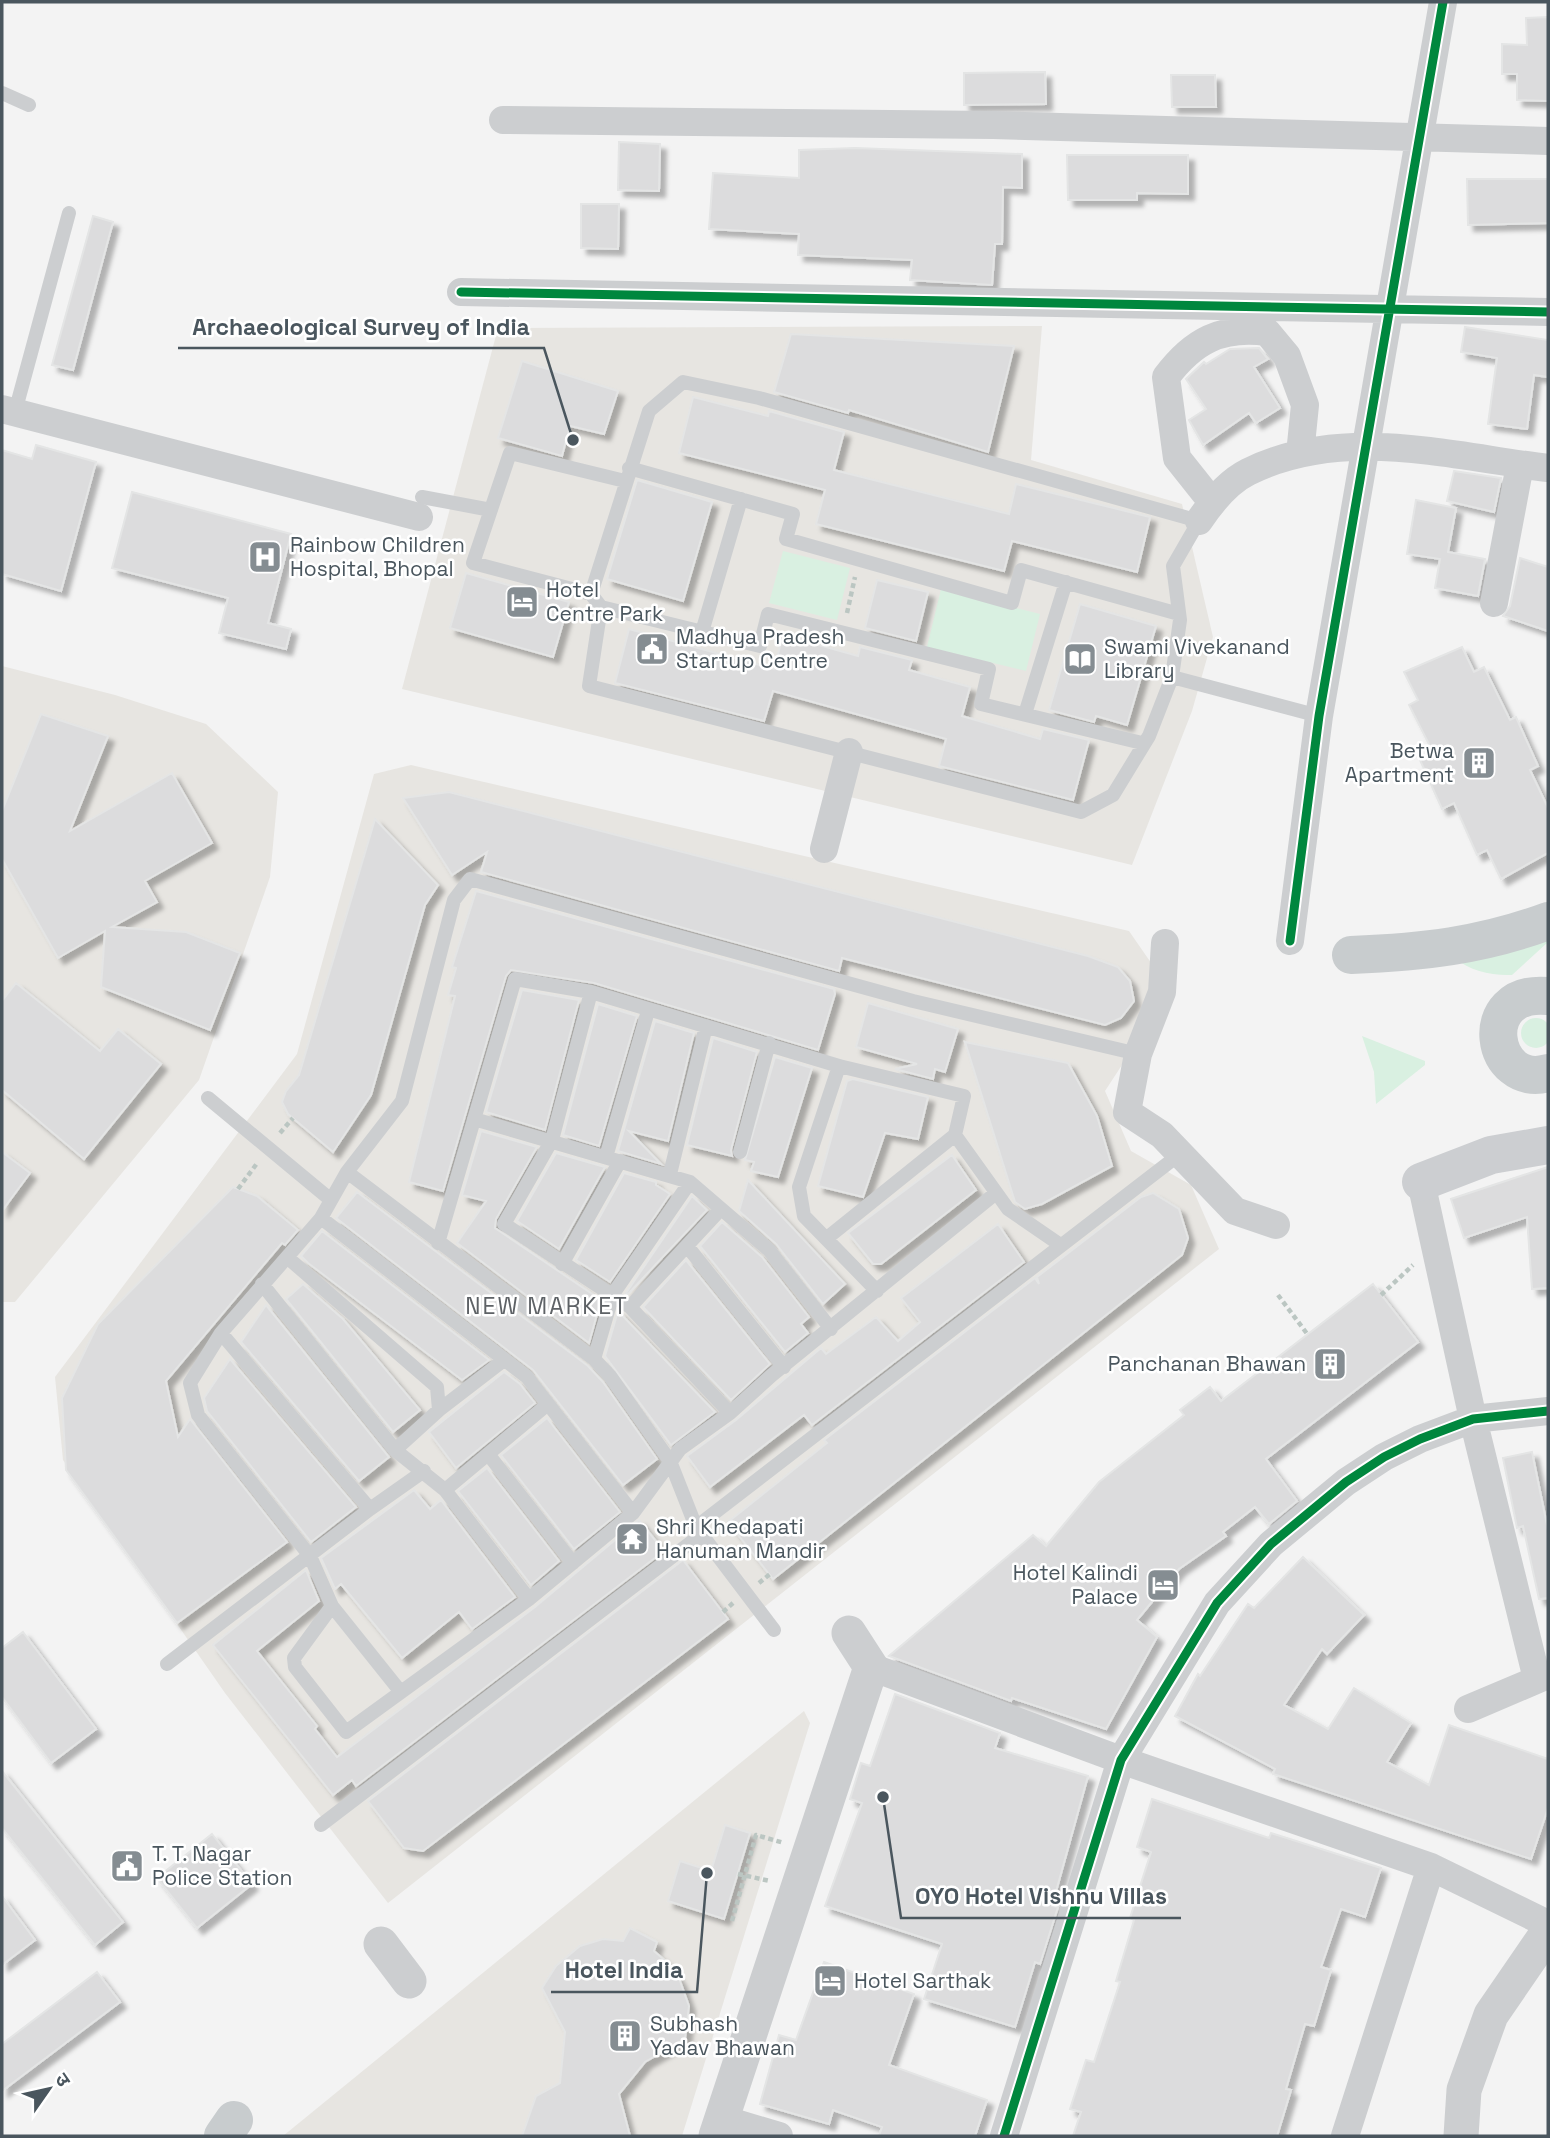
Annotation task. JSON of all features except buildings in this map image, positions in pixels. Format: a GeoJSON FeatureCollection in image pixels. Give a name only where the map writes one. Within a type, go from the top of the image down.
{"type":"FeatureCollection","features":[{"type":"Feature","properties":{"kind":"main road"},"geometry":{"type":"LineString","coordinates":[[1351,955],[1465,946],[1503,938],[1548,921]]}},
{"type":"Feature","properties":{"kind":"main road"},"geometry":{"type":"LineString","coordinates":[[1543,991],[1518,999],[1506,1009],[1499,1023],[1499,1044],[1512,1066],[1525,1073],[1548,1073]]}},
{"type":"Feature","properties":{"kind":"main road"},"geometry":{"type":"LineString","coordinates":[[1421,1182],[1491,1155],[1548,1145]]}},
{"type":"Feature","properties":{"kind":"street"},"geometry":{"type":"LineString","coordinates":[[1290,941],[1320,716],[1443,2]]}},
{"type":"Feature","properties":{"kind":"street"},"geometry":{"type":"LineString","coordinates":[[503,120],[993,125],[1548,141]]}},
{"type":"Feature","properties":{"kind":"street"},"geometry":{"type":"LineString","coordinates":[[461,292],[1548,312]]}},
{"type":"Feature","properties":{"kind":"street"},"geometry":{"type":"LineString","coordinates":[[1300,454],[1305,405],[1287,356],[1267,332],[1241,329],[1202,342],[1185,352],[1166,377],[1177,458],[1205,511],[1246,472],[1300,454],[1367,447],[1411,447],[1548,468]]}},
{"type":"Feature","properties":{"kind":"street"},"geometry":{"type":"LineString","coordinates":[[8,411],[421,507]]}},
{"type":"Feature","properties":{"kind":"street"},"geometry":{"type":"LineString","coordinates":[[1494,603],[1520,465]]}},
{"type":"Feature","properties":{"kind":"street"},"geometry":{"type":"LineString","coordinates":[[824,849],[849,752]]}},
{"type":"Feature","properties":{"kind":"street"},"geometry":{"type":"LineString","coordinates":[[1165,943],[1162,992],[1138,1054],[1127,1112],[1162,1135],[1235,1211],[1276,1225]]}},
{"type":"Feature","properties":{"kind":"street"},"geometry":{"type":"LineString","coordinates":[[1421,1182],[1473,1419],[1543,1677],[1468,1709]]}},
{"type":"Feature","properties":{"kind":"street"},"geometry":{"type":"LineString","coordinates":[[1004,2136],[1121,1760],[1217,1603],[1271,1545],[1346,1482],[1384,1457],[1420,1439],[1473,1419],[1548,1411]]}},
{"type":"Feature","properties":{"kind":"street"},"geometry":{"type":"LineString","coordinates":[[849,1633],[871,1667],[1121,1760],[1431,1867],[1548,1924]]}},
{"type":"Feature","properties":{"kind":"street"},"geometry":{"type":"LineString","coordinates":[[779,2136],[719,2127],[871,1667]]}},
{"type":"Feature","properties":{"kind":"street"},"geometry":{"type":"LineString","coordinates":[[1345,2136],[1431,1867]]}},
{"type":"Feature","properties":{"kind":"street"},"geometry":{"type":"LineString","coordinates":[[1461,2136],[1464,2090],[1491,2015],[1548,1932]]}},
{"type":"Feature","properties":{"kind":"street"},"geometry":{"type":"LineString","coordinates":[[381,1944],[409,1981]]}},
{"type":"Feature","properties":{"kind":"lane"},"geometry":{"type":"LineString","coordinates":[[2,93],[29,104]]}},
{"type":"Feature","properties":{"kind":"lane"},"geometry":{"type":"LineString","coordinates":[[8,411],[69,213]]}},
{"type":"Feature","properties":{"kind":"lane"},"geometry":{"type":"LineString","coordinates":[[591,594],[649,411],[683,382],[759,398],[1205,511],[1173,566],[1179,614],[1172,677],[1149,736],[1142,743],[1113,795],[1080,813],[589,687],[601,607]]}},
{"type":"Feature","properties":{"kind":"lane"},"geometry":{"type":"LineString","coordinates":[[1142,743],[981,704],[989,669],[768,614],[760,646],[601,607],[591,594],[473,564],[510,453],[627,474],[741,499],[793,514],[786,539],[1012,603],[1021,570],[1179,614]]}},
{"type":"Feature","properties":{"kind":"lane"},"geometry":{"type":"LineString","coordinates":[[702,632],[741,499]]}},
{"type":"Feature","properties":{"kind":"lane"},"geometry":{"type":"LineString","coordinates":[[421,507],[491,510]]}},
{"type":"Feature","properties":{"kind":"lane"},"geometry":{"type":"LineString","coordinates":[[1025,714],[1066,583]]}},
{"type":"Feature","properties":{"kind":"lane"},"geometry":{"type":"LineString","coordinates":[[1172,677],[1320,716]]}},
{"type":"Feature","properties":{"kind":"lane"},"geometry":{"type":"LineString","coordinates":[[400,1691],[332,1606],[310,1556],[198,1415],[190,1383],[221,1333],[321,1218],[346,1172],[402,1101],[454,900],[470,879],[913,1001],[1138,1054]]}},
{"type":"Feature","properties":{"kind":"lane"},"geometry":{"type":"LineString","coordinates":[[438,1243],[515,979],[591,992],[839,1066],[964,1096],[955,1135],[827,1238]]}},
{"type":"Feature","properties":{"kind":"lane"},"geometry":{"type":"LineString","coordinates":[[591,992],[552,1140],[504,1224],[630,1307],[730,1413]]}},
{"type":"Feature","properties":{"kind":"lane"},"geometry":{"type":"LineString","coordinates":[[562,1264],[613,1159],[648,1011]]}},
{"type":"Feature","properties":{"kind":"lane"},"geometry":{"type":"LineString","coordinates":[[670,1174],[706,1026]]}},
{"type":"Feature","properties":{"kind":"lane"},"geometry":{"type":"LineString","coordinates":[[740,1153],[769,1043]]}},
{"type":"Feature","properties":{"kind":"lane"},"geometry":{"type":"LineString","coordinates":[[839,1066],[799,1187],[804,1216],[877,1291]]}},
{"type":"Feature","properties":{"kind":"lane"},"geometry":{"type":"LineString","coordinates":[[208,1098],[331,1200]]}},
{"type":"Feature","properties":{"kind":"lane"},"geometry":{"type":"LineString","coordinates":[[474,1119],[690,1182],[769,1250],[831,1329]]}},
{"type":"Feature","properties":{"kind":"lane"},"geometry":{"type":"LineString","coordinates":[[955,1135],[1008,1209],[1059,1244]]}},
{"type":"Feature","properties":{"kind":"lane"},"geometry":{"type":"LineString","coordinates":[[321,1825],[699,1531],[1059,1244],[1180,1154]]}},
{"type":"Feature","properties":{"kind":"lane"},"geometry":{"type":"LineString","coordinates":[[346,1172],[594,1359],[610,1376],[670,1461],[699,1531],[774,1630]]}},
{"type":"Feature","properties":{"kind":"lane"},"geometry":{"type":"LineString","coordinates":[[594,1359],[613,1294],[690,1182]]}},
{"type":"Feature","properties":{"kind":"lane"},"geometry":{"type":"LineString","coordinates":[[332,1606],[294,1658],[295,1667],[346,1732],[529,1599],[573,1563],[633,1513],[680,1449],[730,1413],[996,1193]]}},
{"type":"Feature","properties":{"kind":"lane"},"geometry":{"type":"LineString","coordinates":[[630,1307],[720,1210]]}},
{"type":"Feature","properties":{"kind":"lane"},"geometry":{"type":"LineString","coordinates":[[321,1218],[527,1377],[633,1513]]}},
{"type":"Feature","properties":{"kind":"lane"},"geometry":{"type":"LineString","coordinates":[[687,1246],[784,1367]]}},
{"type":"Feature","properties":{"kind":"lane"},"geometry":{"type":"LineString","coordinates":[[288,1258],[437,1387],[439,1410]]}},
{"type":"Feature","properties":{"kind":"lane"},"geometry":{"type":"LineString","coordinates":[[262,1284],[395,1450],[445,1490],[529,1599]]}},
{"type":"Feature","properties":{"kind":"lane"},"geometry":{"type":"LineString","coordinates":[[221,1333],[370,1509]]}},
{"type":"Feature","properties":{"kind":"lane"},"geometry":{"type":"LineString","coordinates":[[395,1450],[439,1410],[504,1360]]}},
{"type":"Feature","properties":{"kind":"lane"},"geometry":{"type":"LineString","coordinates":[[445,1490],[548,1404]]}},
{"type":"Feature","properties":{"kind":"lane"},"geometry":{"type":"LineString","coordinates":[[488,1454],[573,1563]]}},
{"type":"Feature","properties":{"kind":"lane"},"geometry":{"type":"LineString","coordinates":[[167,1664],[424,1471]]}},
{"type":"Feature","properties":{"kind":"path"},"geometry":{"type":"LineString","coordinates":[[842,633],[860,560]]}},
{"type":"Feature","properties":{"kind":"path"},"geometry":{"type":"LineString","coordinates":[[1381,1295],[1416,1262]]}},
{"type":"Feature","properties":{"kind":"path"},"geometry":{"type":"LineString","coordinates":[[1278,1295],[1308,1335]]}},
{"type":"Feature","properties":{"kind":"path"},"geometry":{"type":"LineString","coordinates":[[732,1921],[756,1835]]}},
{"type":"Feature","properties":{"kind":"path"},"geometry":{"type":"LineString","coordinates":[[738,1874],[754,1877]]}},
{"type":"Feature","properties":{"kind":"shaded area"},"geometry":{"type":"Polygon","coordinates":[[[1042,326],[1031,460],[1182,504],[1213,637],[1192,711],[1132,865],[402,689],[498,328],[1042,326]]]}},
{"type":"Feature","properties":{"kind":"shaded area"},"geometry":{"type":"Polygon","coordinates":[[[2,666],[115,695],[206,724],[278,792],[270,877],[199,1080],[15,1302],[2,1302],[2,666]]]}},
{"type":"Feature","properties":{"kind":"shaded area"},"geometry":{"type":"Polygon","coordinates":[[[411,765],[1129,931],[1156,970],[1137,1042],[1105,1091],[1131,1151],[1191,1185],[1219,1249],[388,1903],[225,1693],[63,1460],[55,1377],[297,1054],[374,774],[411,765]]]}},
{"type":"Feature","properties":{"kind":"shaded area"},"geometry":{"type":"Polygon","coordinates":[[[804,1711],[810,1723],[682,2136],[283,2136],[804,1711]]]}},
{"type":"Feature","properties":{"kind":"green space"},"geometry":{"type":"Polygon","coordinates":[[[783,551],[850,568],[837,620],[769,603],[783,551]]]}},
{"type":"Feature","properties":{"kind":"green space"},"geometry":{"type":"Polygon","coordinates":[[[941,589],[1040,614],[1026,671],[927,647],[941,589]]]}},
{"type":"Feature","properties":{"kind":"green space"},"geometry":{"type":"Polygon","coordinates":[[[1548,936],[1547,943],[1512,975],[1482,972],[1455,958],[1548,936]]]}},
{"type":"Feature","properties":{"kind":"green space"},"geometry":{"type":"Polygon","coordinates":[[[1536,1018],[1546,1023],[1551,1033],[1546,1043],[1536,1048],[1526,1043],[1521,1033],[1526,1023],[1536,1018]]]}},
{"type":"Feature","properties":{"kind":"green space"},"geometry":{"type":"Polygon","coordinates":[[[1362,1036],[1425,1061],[1425,1065],[1376,1104],[1374,1072],[1362,1036]]]}},
{"type":"Feature","properties":{"kind":"cycle path"},"geometry":{"type":"LineString","coordinates":[[1290,941],[1319,716],[1443,2]]}},
{"type":"Feature","properties":{"kind":"cycle path"},"geometry":{"type":"LineString","coordinates":[[461,292],[1548,312]]}},
{"type":"Feature","properties":{"kind":"cycle path"},"geometry":{"type":"LineString","coordinates":[[1004,2136],[1121,1760],[1217,1603],[1271,1544],[1346,1482],[1384,1457],[1420,1439],[1473,1419],[1548,1411]]}},
{"type":"Feature","properties":{"kind":"place","name":"Archaeological Survey of India"},"geometry":{"type":"Point","coordinates":[573,440]}},
{"type":"Feature","properties":{"kind":"place","name":"Rainbow Children Hospital, Bhopal"},"geometry":{"type":"Point","coordinates":[265,557]}},
{"type":"Feature","properties":{"kind":"place","name":"Hotel Centre Park"},"geometry":{"type":"Point","coordinates":[522,602]}},
{"type":"Feature","properties":{"kind":"place","name":"Madhya Pradesh Startup Centre"},"geometry":{"type":"Point","coordinates":[652,649]}},
{"type":"Feature","properties":{"kind":"place","name":"Swami Vivekanand Library"},"geometry":{"type":"Point","coordinates":[1080,659]}},
{"type":"Feature","properties":{"kind":"place","name":"Betwa Apartment"},"geometry":{"type":"Point","coordinates":[1479,763]}},
{"type":"Feature","properties":{"kind":"place","name":"Panchanan Bhawan"},"geometry":{"type":"Point","coordinates":[1330,1364]}},
{"type":"Feature","properties":{"kind":"place","name":"Shri Khedapati Hanuman Mandir"},"geometry":{"type":"Point","coordinates":[632,1539]}},
{"type":"Feature","properties":{"kind":"place","name":"Hotel Kalindi Palace"},"geometry":{"type":"Point","coordinates":[1163,1585]}},
{"type":"Feature","properties":{"kind":"place","name":"OYO Hotel Vishnu Villas"},"geometry":{"type":"Point","coordinates":[883,1797]}},
{"type":"Feature","properties":{"kind":"place","name":"T. T. Nagar Police Station"},"geometry":{"type":"Point","coordinates":[127,1866]}},
{"type":"Feature","properties":{"kind":"place","name":"Hotel India"},"geometry":{"type":"Point","coordinates":[707,1873]}},
{"type":"Feature","properties":{"kind":"place","name":"Hotel Sarthak"},"geometry":{"type":"Point","coordinates":[830,1981]}},
{"type":"Feature","properties":{"kind":"place","name":"Subhash Yadav Bhawan"},"geometry":{"type":"Point","coordinates":[625,2036]}},
{"type":"Feature","properties":{"kind":"district","name":"NEW MARKET"},"geometry":{"type":"Point","coordinates":[547,1306]}}]}
